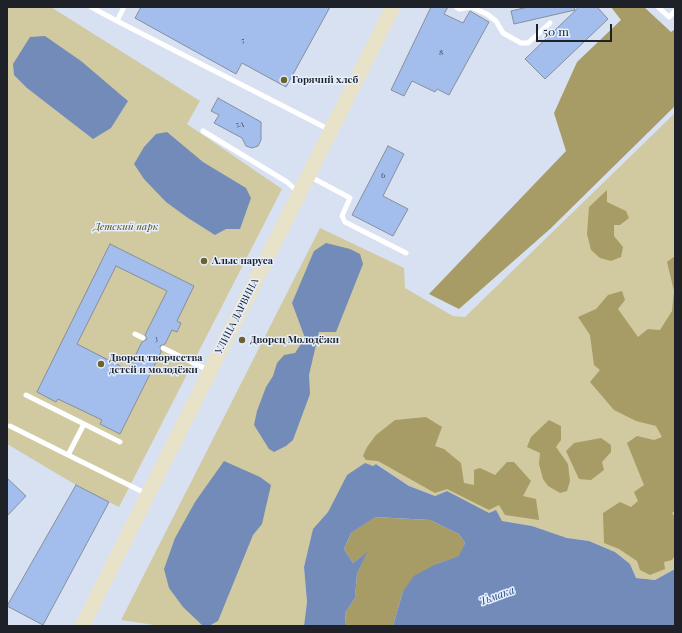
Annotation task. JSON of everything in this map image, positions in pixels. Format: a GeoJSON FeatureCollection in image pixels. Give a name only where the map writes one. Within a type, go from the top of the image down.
{"type":"FeatureCollection","features":[{"type":"Feature","properties":{"kind":"main road","name":"УЛИЦА ДАРВИНА"},"geometry":{"type":"LineString","coordinates":[[82,626],[209,371],[394,7]]}},
{"type":"Feature","properties":{"kind":"lane"},"geometry":{"type":"LineString","coordinates":[[91,7],[331,131]]}},
{"type":"Feature","properties":{"kind":"lane"},"geometry":{"type":"LineString","coordinates":[[117,21],[124,7]]}},
{"type":"Feature","properties":{"kind":"lane"},"geometry":{"type":"LineString","coordinates":[[456,7],[459,9],[471,7],[487,14],[496,21],[503,33],[521,43],[528,44],[550,22]]}},
{"type":"Feature","properties":{"kind":"lane"},"geometry":{"type":"LineString","coordinates":[[658,7],[669,17],[675,11]]}},
{"type":"Feature","properties":{"kind":"lane"},"geometry":{"type":"LineString","coordinates":[[203,131],[287,182],[299,193]]}},
{"type":"Feature","properties":{"kind":"lane"},"geometry":{"type":"LineString","coordinates":[[308,175],[350,198],[342,216],[345,222],[406,253]]}},
{"type":"Feature","properties":{"kind":"lane"},"geometry":{"type":"LineString","coordinates":[[135,334],[143,338]]}},
{"type":"Feature","properties":{"kind":"lane"},"geometry":{"type":"LineString","coordinates":[[163,348],[209,371]]}},
{"type":"Feature","properties":{"kind":"lane"},"geometry":{"type":"LineString","coordinates":[[26,395],[120,442]]}},
{"type":"Feature","properties":{"kind":"lane"},"geometry":{"type":"LineString","coordinates":[[68,455],[84,424]]}},
{"type":"Feature","properties":{"kind":"lane"},"geometry":{"type":"LineString","coordinates":[[10,426],[148,495]]}},
{"type":"Feature","properties":{"kind":"green space","name":"Детский парк"},"geometry":{"type":"Polygon","coordinates":[[[7,7],[51,7],[200,101],[187,124],[282,189],[119,507],[76,485],[7,444],[7,7]]]}},
{"type":"Feature","properties":{"kind":"green space"},"geometry":{"type":"Polygon","coordinates":[[[675,113],[675,569],[655,580],[636,578],[630,564],[615,552],[589,541],[567,538],[532,526],[502,521],[447,491],[435,496],[409,486],[377,464],[347,475],[328,512],[313,530],[304,567],[307,602],[304,626],[161,626],[121,620],[320,228],[404,268],[405,288],[453,316],[465,317],[675,113]]]}},
{"type":"Feature","properties":{"kind":"shaded area"},"geometry":{"type":"Polygon","coordinates":[[[611,7],[644,7],[671,32],[675,29],[675,106],[550,229],[459,309],[429,294],[566,151],[554,113],[577,62],[621,20],[611,7]]]}},
{"type":"Feature","properties":{"kind":"shaded area"},"geometry":{"type":"Polygon","coordinates":[[[607,190],[607,202],[626,211],[629,218],[620,225],[614,225],[614,236],[623,247],[621,257],[611,261],[600,258],[591,250],[587,234],[589,207],[607,190]]]}},
{"type":"Feature","properties":{"kind":"shaded area"},"geometry":{"type":"Polygon","coordinates":[[[675,256],[675,511],[672,513],[675,517],[675,555],[672,560],[664,562],[665,569],[650,575],[640,570],[637,561],[619,549],[604,543],[603,513],[620,502],[631,507],[638,501],[634,492],[644,485],[627,443],[637,436],[654,440],[662,437],[656,426],[636,421],[614,410],[590,382],[600,370],[594,365],[590,335],[578,317],[596,309],[608,295],[622,291],[625,300],[618,309],[638,337],[648,329],[660,330],[672,311],[674,291],[667,262],[675,256]]]}},
{"type":"Feature","properties":{"kind":"shaded area"},"geometry":{"type":"Polygon","coordinates":[[[426,417],[442,427],[435,446],[444,449],[461,463],[464,483],[474,485],[474,470],[480,468],[495,475],[507,462],[514,462],[531,481],[523,496],[536,499],[539,520],[505,515],[499,505],[489,510],[447,489],[435,493],[378,461],[366,460],[363,456],[367,447],[376,435],[395,420],[426,417]]]}},
{"type":"Feature","properties":{"kind":"shaded area"},"geometry":{"type":"Polygon","coordinates":[[[549,420],[561,426],[561,440],[556,447],[568,464],[570,481],[567,491],[560,493],[548,486],[543,479],[539,464],[540,453],[527,447],[531,437],[549,420]]]}},
{"type":"Feature","properties":{"kind":"shaded area"},"geometry":{"type":"Polygon","coordinates":[[[601,438],[611,445],[611,452],[602,462],[604,470],[591,480],[579,479],[566,451],[574,443],[601,438]]]}},
{"type":"Feature","properties":{"kind":"shaded area"},"geometry":{"type":"Polygon","coordinates":[[[374,517],[430,520],[459,534],[465,543],[460,556],[436,564],[403,591],[393,626],[346,626],[345,613],[355,598],[357,574],[366,553],[353,563],[344,549],[351,533],[374,517]]]}},
{"type":"Feature","properties":{"kind":"water"},"geometry":{"type":"Polygon","coordinates":[[[45,36],[81,61],[128,101],[111,128],[93,139],[27,88],[14,75],[13,64],[30,37],[45,36]]]}},
{"type":"Feature","properties":{"kind":"water"},"geometry":{"type":"Polygon","coordinates":[[[167,132],[203,162],[246,188],[251,198],[240,229],[226,229],[215,235],[166,202],[144,179],[134,164],[144,147],[156,134],[167,132]]]}},
{"type":"Feature","properties":{"kind":"water"},"geometry":{"type":"Polygon","coordinates":[[[326,243],[350,249],[360,254],[363,264],[336,332],[319,332],[309,375],[310,394],[293,440],[286,446],[274,452],[269,449],[254,425],[257,411],[266,387],[273,376],[277,363],[284,355],[295,353],[305,338],[292,303],[314,251],[326,243]]]}},
{"type":"Feature","properties":{"kind":"water"},"geometry":{"type":"Polygon","coordinates":[[[224,461],[260,477],[271,485],[262,524],[253,535],[218,621],[209,626],[203,626],[183,607],[169,588],[164,569],[175,538],[195,502],[224,461]]]}},
{"type":"Feature","properties":{"kind":"water","name":"Тьмака"},"geometry":{"type":"Polygon","coordinates":[[[365,463],[373,466],[376,464],[409,486],[435,496],[447,491],[489,513],[496,510],[502,521],[532,526],[567,538],[589,541],[615,552],[630,564],[636,578],[655,580],[675,569],[675,626],[393,626],[403,591],[414,576],[436,564],[459,556],[465,543],[459,534],[430,520],[375,517],[351,533],[344,549],[353,563],[367,552],[357,574],[355,598],[345,613],[346,626],[304,626],[307,602],[304,567],[313,529],[328,512],[347,475],[365,463]]]}},
{"type":"Feature","properties":{"kind":"building"},"geometry":{"type":"Polygon","coordinates":[[[141,7],[330,7],[286,87],[242,63],[236,74],[135,18],[141,7]]]}},
{"type":"Feature","properties":{"kind":"building"},"geometry":{"type":"Polygon","coordinates":[[[431,7],[448,7],[444,14],[463,23],[470,11],[489,22],[449,95],[437,89],[435,92],[412,81],[404,96],[391,90],[431,7]]]}},
{"type":"Feature","properties":{"kind":"building"},"geometry":{"type":"Polygon","coordinates":[[[528,7],[574,7],[575,10],[514,24],[511,11],[528,7]]]}},
{"type":"Feature","properties":{"kind":"building"},"geometry":{"type":"Polygon","coordinates":[[[579,7],[597,7],[608,19],[545,79],[525,59],[579,7]]]}},
{"type":"Feature","properties":{"kind":"building"},"geometry":{"type":"Polygon","coordinates":[[[218,98],[261,122],[261,140],[258,146],[252,148],[246,146],[242,138],[214,123],[219,115],[211,111],[218,98]]]}},
{"type":"Feature","properties":{"kind":"building"},"geometry":{"type":"Polygon","coordinates":[[[388,146],[404,154],[383,196],[408,209],[393,236],[352,215],[388,146]]]}},
{"type":"Feature","properties":{"kind":"building"},"geometry":{"type":"Polygon","coordinates":[[[110,244],[194,286],[177,321],[181,323],[177,332],[172,330],[165,344],[160,346],[161,352],[120,434],[100,424],[102,420],[58,399],[56,402],[37,392],[110,244]],[[116,266],[77,344],[128,370],[142,342],[147,339],[145,335],[167,291],[116,266]]]}},
{"type":"Feature","properties":{"kind":"building"},"geometry":{"type":"Polygon","coordinates":[[[7,478],[26,496],[7,516],[7,478]]]}},
{"type":"Feature","properties":{"kind":"building"},"geometry":{"type":"Polygon","coordinates":[[[76,485],[109,502],[43,625],[7,606],[76,485]]]}},
{"type":"Feature","properties":{"kind":"place","name":"Горячий хлеб"},"geometry":{"type":"Point","coordinates":[284,80]}},
{"type":"Feature","properties":{"kind":"place","name":"Алые паруса"},"geometry":{"type":"Point","coordinates":[204,261]}},
{"type":"Feature","properties":{"kind":"place","name":"Дворец Молодёжи"},"geometry":{"type":"Point","coordinates":[242,340]}},
{"type":"Feature","properties":{"kind":"place","name":"Дворец творчества детей и молодёжи"},"geometry":{"type":"Point","coordinates":[101,364]}}]}
